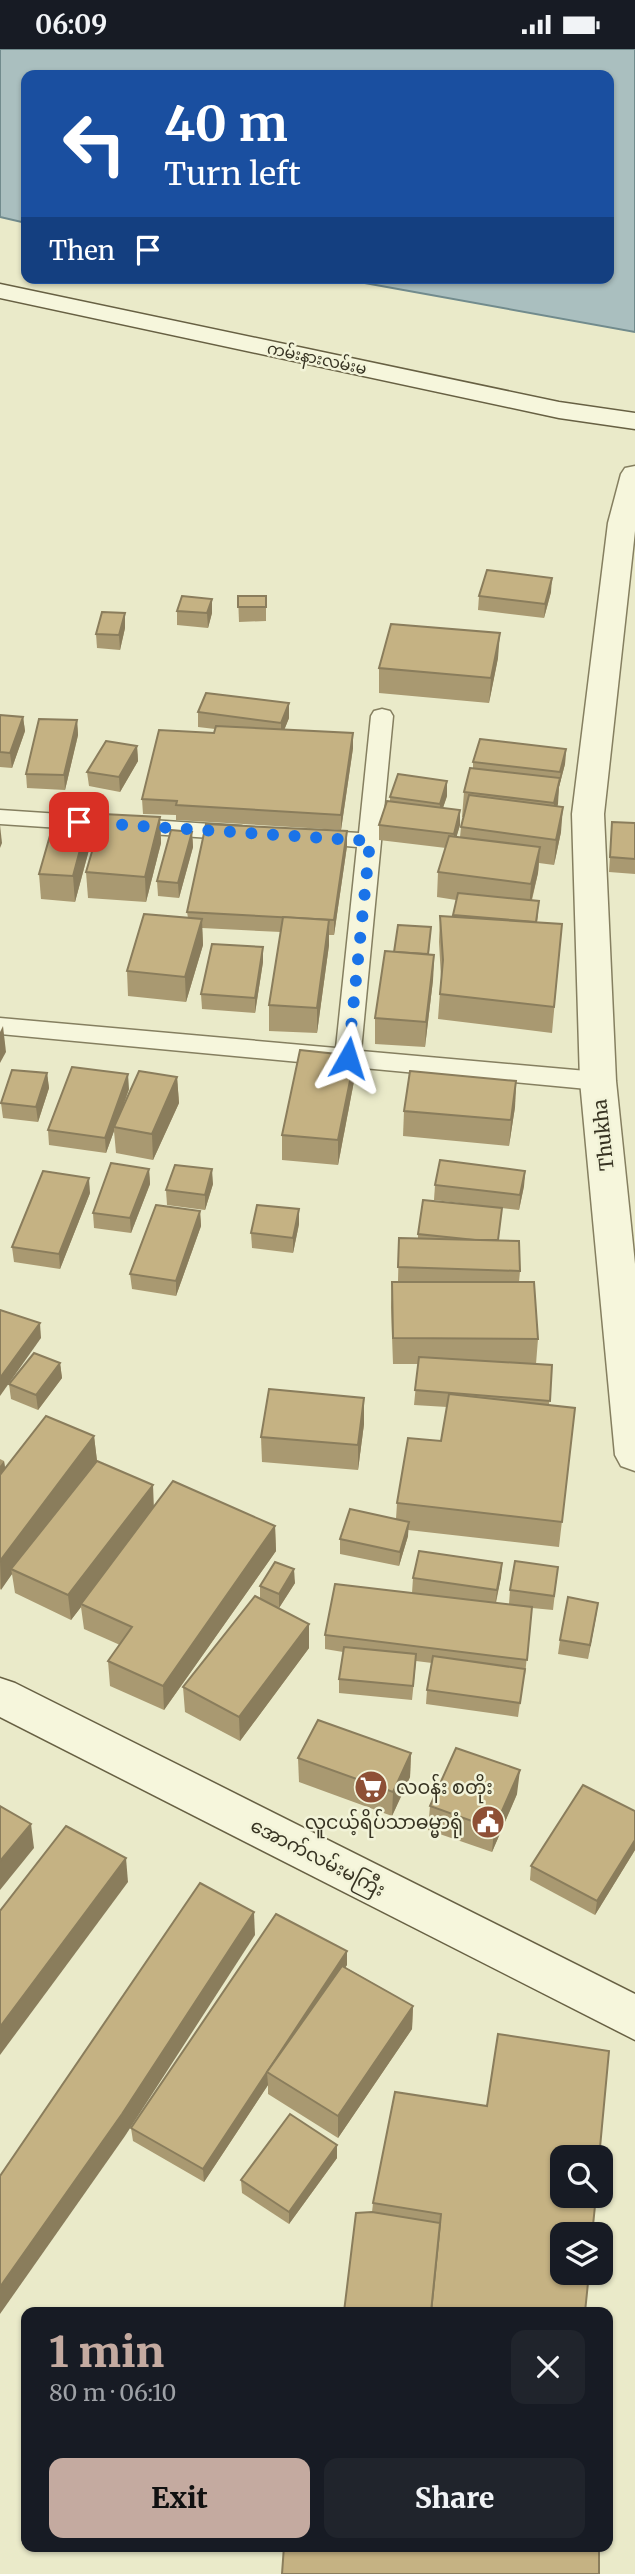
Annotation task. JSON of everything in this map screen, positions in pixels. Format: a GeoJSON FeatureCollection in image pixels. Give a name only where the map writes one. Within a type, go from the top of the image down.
{"type":"FeatureCollection","features":[{"type":"Feature","properties":{"kind":"street","name":"ကမ်းနားလမ်းမ"},"geometry":{"type":"LineString","coordinates":[[0,291],[559,410],[635,421]]}},
{"type":"Feature","properties":{"kind":"street","name":"Thukha"},"geometry":{"type":"LineString","coordinates":[[635,474],[622,523],[588,814],[598,1081],[635,1455]]}},
{"type":"Feature","properties":{"kind":"street","name":"အောက်လမ်းမကြီး"},"geometry":{"type":"LineString","coordinates":[[0,1696],[635,2018]]}},
{"type":"Feature","properties":{"kind":"lane"},"geometry":{"type":"LineString","coordinates":[[348,1058],[382,716]]}},
{"type":"Feature","properties":{"kind":"lane"},"geometry":{"type":"LineString","coordinates":[[0,817],[260,834]]}},
{"type":"Feature","properties":{"kind":"lane"},"geometry":{"type":"LineString","coordinates":[[288,836],[370,841]]}},
{"type":"Feature","properties":{"kind":"lane"},"geometry":{"type":"LineString","coordinates":[[0,1026],[598,1081]]}},
{"type":"Feature","properties":{"kind":"shaded area"},"geometry":{"type":"Polygon","coordinates":[[[0,49],[635,49],[635,332],[370,284],[614,284],[614,70],[21,70],[21,222],[0,217],[0,49]]]}},
{"type":"Feature","properties":{"kind":"building"},"geometry":{"type":"Polygon","coordinates":[[[487,570],[552,578],[545,604],[479,596],[487,570]]]}},
{"type":"Feature","properties":{"kind":"building"},"geometry":{"type":"Polygon","coordinates":[[[182,596],[212,599],[207,613],[177,611],[182,596]]]}},
{"type":"Feature","properties":{"kind":"building"},"geometry":{"type":"Polygon","coordinates":[[[238,596],[266,596],[266,607],[238,607],[238,596]]]}},
{"type":"Feature","properties":{"kind":"building"},"geometry":{"type":"Polygon","coordinates":[[[102,612],[125,613],[119,635],[96,634],[102,612]]]}},
{"type":"Feature","properties":{"kind":"building"},"geometry":{"type":"Polygon","coordinates":[[[391,624],[500,633],[491,678],[379,668],[391,624]]]}},
{"type":"Feature","properties":{"kind":"building"},"geometry":{"type":"Polygon","coordinates":[[[206,693],[289,703],[281,723],[198,712],[206,693]]]}},
{"type":"Feature","properties":{"kind":"building"},"geometry":{"type":"Polygon","coordinates":[[[0,715],[23,717],[10,753],[0,752],[0,715]]]}},
{"type":"Feature","properties":{"kind":"building"},"geometry":{"type":"Polygon","coordinates":[[[39,719],[77,720],[64,775],[26,774],[39,719]]]}},
{"type":"Feature","properties":{"kind":"building"},"geometry":{"type":"Polygon","coordinates":[[[216,726],[353,733],[341,815],[176,805],[177,801],[142,799],[159,730],[214,733],[216,726]]]}},
{"type":"Feature","properties":{"kind":"building"},"geometry":{"type":"Polygon","coordinates":[[[480,739],[566,749],[560,772],[473,762],[480,739]]]}},
{"type":"Feature","properties":{"kind":"building"},"geometry":{"type":"Polygon","coordinates":[[[106,741],[137,746],[119,777],[87,772],[106,741]]]}},
{"type":"Feature","properties":{"kind":"building"},"geometry":{"type":"Polygon","coordinates":[[[470,768],[560,778],[554,803],[464,792],[470,768]]]}},
{"type":"Feature","properties":{"kind":"building"},"geometry":{"type":"Polygon","coordinates":[[[398,774],[447,781],[440,804],[390,797],[398,774]]]}},
{"type":"Feature","properties":{"kind":"building"},"geometry":{"type":"Polygon","coordinates":[[[469,795],[563,807],[556,840],[461,827],[469,795]]]}},
{"type":"Feature","properties":{"kind":"building"},"geometry":{"type":"Polygon","coordinates":[[[387,801],[460,810],[454,834],[379,825],[387,801]]]}},
{"type":"Feature","properties":{"kind":"building"},"geometry":{"type":"Polygon","coordinates":[[[103,814],[160,817],[145,877],[86,872],[103,814]]]}},
{"type":"Feature","properties":{"kind":"building"},"geometry":{"type":"Polygon","coordinates":[[[55,818],[88,820],[73,876],[39,874],[55,818]]]}},
{"type":"Feature","properties":{"kind":"building"},"geometry":{"type":"Polygon","coordinates":[[[612,822],[635,823],[635,859],[610,857],[612,822]]]}},
{"type":"Feature","properties":{"kind":"building"},"geometry":{"type":"Polygon","coordinates":[[[206,824],[347,831],[334,920],[187,912],[206,824]]]}},
{"type":"Feature","properties":{"kind":"building"},"geometry":{"type":"Polygon","coordinates":[[[171,830],[192,832],[178,883],[157,881],[171,830]]]}},
{"type":"Feature","properties":{"kind":"building"},"geometry":{"type":"Polygon","coordinates":[[[449,836],[540,847],[531,884],[438,872],[449,836]]]}},
{"type":"Feature","properties":{"kind":"building"},"geometry":{"type":"Polygon","coordinates":[[[458,893],[539,901],[536,922],[453,915],[458,893]]]}},
{"type":"Feature","properties":{"kind":"building"},"geometry":{"type":"Polygon","coordinates":[[[144,914],[202,919],[185,977],[127,971],[144,914]]]}},
{"type":"Feature","properties":{"kind":"building"},"geometry":{"type":"Polygon","coordinates":[[[440,916],[562,924],[554,1007],[440,994],[443,960],[440,916]]]}},
{"type":"Feature","properties":{"kind":"building"},"geometry":{"type":"Polygon","coordinates":[[[283,917],[329,920],[317,1008],[269,1005],[283,917]]]}},
{"type":"Feature","properties":{"kind":"building"},"geometry":{"type":"Polygon","coordinates":[[[398,925],[431,927],[428,954],[394,952],[398,925]]]}},
{"type":"Feature","properties":{"kind":"building"},"geometry":{"type":"Polygon","coordinates":[[[212,944],[263,947],[255,998],[201,994],[212,944]]]}},
{"type":"Feature","properties":{"kind":"building"},"geometry":{"type":"Polygon","coordinates":[[[385,951],[434,955],[426,1022],[375,1018],[385,951]]]}},
{"type":"Feature","properties":{"kind":"building"},"geometry":{"type":"Polygon","coordinates":[[[300,1050],[355,1056],[338,1140],[282,1135],[300,1050]]]}},
{"type":"Feature","properties":{"kind":"building"},"geometry":{"type":"Polygon","coordinates":[[[72,1067],[128,1074],[105,1138],[48,1130],[72,1067]]]}},
{"type":"Feature","properties":{"kind":"building"},"geometry":{"type":"Polygon","coordinates":[[[12,1070],[47,1073],[36,1107],[1,1103],[12,1070]]]}},
{"type":"Feature","properties":{"kind":"building"},"geometry":{"type":"Polygon","coordinates":[[[139,1071],[177,1077],[152,1134],[114,1127],[139,1071]]]}},
{"type":"Feature","properties":{"kind":"building"},"geometry":{"type":"Polygon","coordinates":[[[410,1071],[516,1081],[511,1120],[404,1111],[410,1071]]]}},
{"type":"Feature","properties":{"kind":"building"},"geometry":{"type":"Polygon","coordinates":[[[440,1160],[525,1171],[520,1195],[435,1185],[440,1160]]]}},
{"type":"Feature","properties":{"kind":"building"},"geometry":{"type":"Polygon","coordinates":[[[111,1163],[149,1169],[130,1218],[93,1213],[111,1163]]]}},
{"type":"Feature","properties":{"kind":"building"},"geometry":{"type":"Polygon","coordinates":[[[175,1165],[212,1169],[205,1195],[166,1190],[175,1165]]]}},
{"type":"Feature","properties":{"kind":"building"},"geometry":{"type":"Polygon","coordinates":[[[43,1171],[89,1178],[59,1254],[12,1247],[43,1171]]]}},
{"type":"Feature","properties":{"kind":"building"},"geometry":{"type":"Polygon","coordinates":[[[423,1200],[502,1208],[498,1240],[418,1234],[423,1200]]]}},
{"type":"Feature","properties":{"kind":"building"},"geometry":{"type":"Polygon","coordinates":[[[156,1205],[200,1211],[176,1281],[130,1274],[156,1205]]]}},
{"type":"Feature","properties":{"kind":"building"},"geometry":{"type":"Polygon","coordinates":[[[257,1205],[299,1209],[293,1238],[251,1233],[257,1205]]]}},
{"type":"Feature","properties":{"kind":"building"},"geometry":{"type":"Polygon","coordinates":[[[399,1238],[519,1241],[520,1271],[398,1267],[399,1238]]]}},
{"type":"Feature","properties":{"kind":"building"},"geometry":{"type":"Polygon","coordinates":[[[392,1282],[534,1282],[538,1339],[393,1338],[392,1282]]]}},
{"type":"Feature","properties":{"kind":"building"},"geometry":{"type":"Polygon","coordinates":[[[0,1310],[40,1323],[0,1378],[0,1310]]]}},
{"type":"Feature","properties":{"kind":"building"},"geometry":{"type":"Polygon","coordinates":[[[34,1353],[60,1363],[36,1395],[9,1384],[34,1353]]]}},
{"type":"Feature","properties":{"kind":"building"},"geometry":{"type":"Polygon","coordinates":[[[419,1357],[552,1365],[550,1401],[415,1390],[419,1357]]]}},
{"type":"Feature","properties":{"kind":"building"},"geometry":{"type":"Polygon","coordinates":[[[269,1389],[364,1398],[358,1445],[261,1437],[269,1389]]]}},
{"type":"Feature","properties":{"kind":"building"},"geometry":{"type":"Polygon","coordinates":[[[449,1394],[575,1408],[562,1522],[397,1503],[408,1438],[441,1441],[449,1394]]]}},
{"type":"Feature","properties":{"kind":"building"},"geometry":{"type":"Polygon","coordinates":[[[46,1416],[94,1436],[0,1561],[0,1475],[46,1416]]]}},
{"type":"Feature","properties":{"kind":"building"},"geometry":{"type":"Polygon","coordinates":[[[97,1461],[153,1485],[68,1595],[11,1569],[97,1461]]]}},
{"type":"Feature","properties":{"kind":"building"},"geometry":{"type":"Polygon","coordinates":[[[173,1481],[275,1526],[163,1686],[108,1661],[132,1627],[81,1604],[173,1481]]]}},
{"type":"Feature","properties":{"kind":"building"},"geometry":{"type":"Polygon","coordinates":[[[350,1509],[409,1522],[400,1552],[340,1539],[350,1509]]]}},
{"type":"Feature","properties":{"kind":"building"},"geometry":{"type":"Polygon","coordinates":[[[419,1551],[502,1563],[497,1590],[413,1578],[419,1551]]]}},
{"type":"Feature","properties":{"kind":"building"},"geometry":{"type":"Polygon","coordinates":[[[515,1561],[558,1567],[554,1596],[510,1590],[515,1561]]]}},
{"type":"Feature","properties":{"kind":"building"},"geometry":{"type":"Polygon","coordinates":[[[275,1562],[294,1569],[279,1594],[260,1586],[275,1562]]]}},
{"type":"Feature","properties":{"kind":"building"},"geometry":{"type":"Polygon","coordinates":[[[335,1584],[532,1607],[527,1660],[325,1635],[335,1584]]]}},
{"type":"Feature","properties":{"kind":"building"},"geometry":{"type":"Polygon","coordinates":[[[255,1596],[309,1624],[239,1717],[183,1687],[255,1596]]]}},
{"type":"Feature","properties":{"kind":"building"},"geometry":{"type":"Polygon","coordinates":[[[568,1597],[598,1603],[590,1645],[560,1640],[568,1597]]]}},
{"type":"Feature","properties":{"kind":"building"},"geometry":{"type":"Polygon","coordinates":[[[344,1647],[416,1654],[413,1686],[339,1679],[344,1647]]]}},
{"type":"Feature","properties":{"kind":"building"},"geometry":{"type":"Polygon","coordinates":[[[433,1656],[525,1669],[520,1703],[427,1690],[433,1656]]]}},
{"type":"Feature","properties":{"kind":"building"},"geometry":{"type":"Polygon","coordinates":[[[318,1720],[411,1753],[393,1792],[298,1758],[318,1720]]]}},
{"type":"Feature","properties":{"kind":"building"},"geometry":{"type":"Polygon","coordinates":[[[456,1748],[520,1770],[494,1829],[430,1806],[456,1748]]]}},
{"type":"Feature","properties":{"kind":"building"},"geometry":{"type":"Polygon","coordinates":[[[583,1785],[635,1811],[635,1840],[597,1901],[531,1866],[583,1785]]]}},
{"type":"Feature","properties":{"kind":"building"},"geometry":{"type":"Polygon","coordinates":[[[0,1806],[31,1824],[0,1861],[0,1806]]]}},
{"type":"Feature","properties":{"kind":"building"},"geometry":{"type":"Polygon","coordinates":[[[66,1826],[126,1858],[0,2027],[0,1911],[66,1826]]]}},
{"type":"Feature","properties":{"kind":"building"},"geometry":{"type":"Polygon","coordinates":[[[200,1883],[254,1912],[122,2114],[0,2287],[0,2176],[200,1883]]]}},
{"type":"Feature","properties":{"kind":"building"},"geometry":{"type":"Polygon","coordinates":[[[276,1914],[347,1951],[203,2169],[131,2128],[276,1914]]]}},
{"type":"Feature","properties":{"kind":"building"},"geometry":{"type":"Polygon","coordinates":[[[342,1966],[413,2006],[338,2116],[267,2072],[342,1966]]]}},
{"type":"Feature","properties":{"kind":"building"},"geometry":{"type":"Polygon","coordinates":[[[498,2034],[609,2051],[600,2145],[550,2145],[550,2208],[595,2208],[593,2222],[550,2222],[550,2285],[588,2285],[586,2307],[432,2307],[441,2214],[373,2203],[395,2092],[487,2106],[498,2034]]]}},
{"type":"Feature","properties":{"kind":"building"},"geometry":{"type":"Polygon","coordinates":[[[290,2114],[337,2145],[289,2212],[241,2180],[290,2114]]]}},
{"type":"Feature","properties":{"kind":"building"},"geometry":{"type":"Polygon","coordinates":[[[372,2212],[440,2223],[432,2307],[345,2307],[356,2213],[372,2212]]]}},
{"type":"Feature","properties":{"kind":"building"},"geometry":{"type":"Polygon","coordinates":[[[284,2552],[599,2552],[599,2574],[282,2574],[284,2552]]]}},
{"type":"Feature","properties":{"kind":"place","name":"လဝန်း စတိုး"},"geometry":{"type":"Point","coordinates":[371,1787]}},
{"type":"Feature","properties":{"kind":"place","name":"လူငယ့်ရိပ်သာဓမ္မာရုံ"},"geometry":{"type":"Point","coordinates":[488,1822]}},
{"type":"Feature","properties":{"kind":"route"},"geometry":{"type":"LineString","coordinates":[[79,822],[370,841],[348,1058]]}}]}
